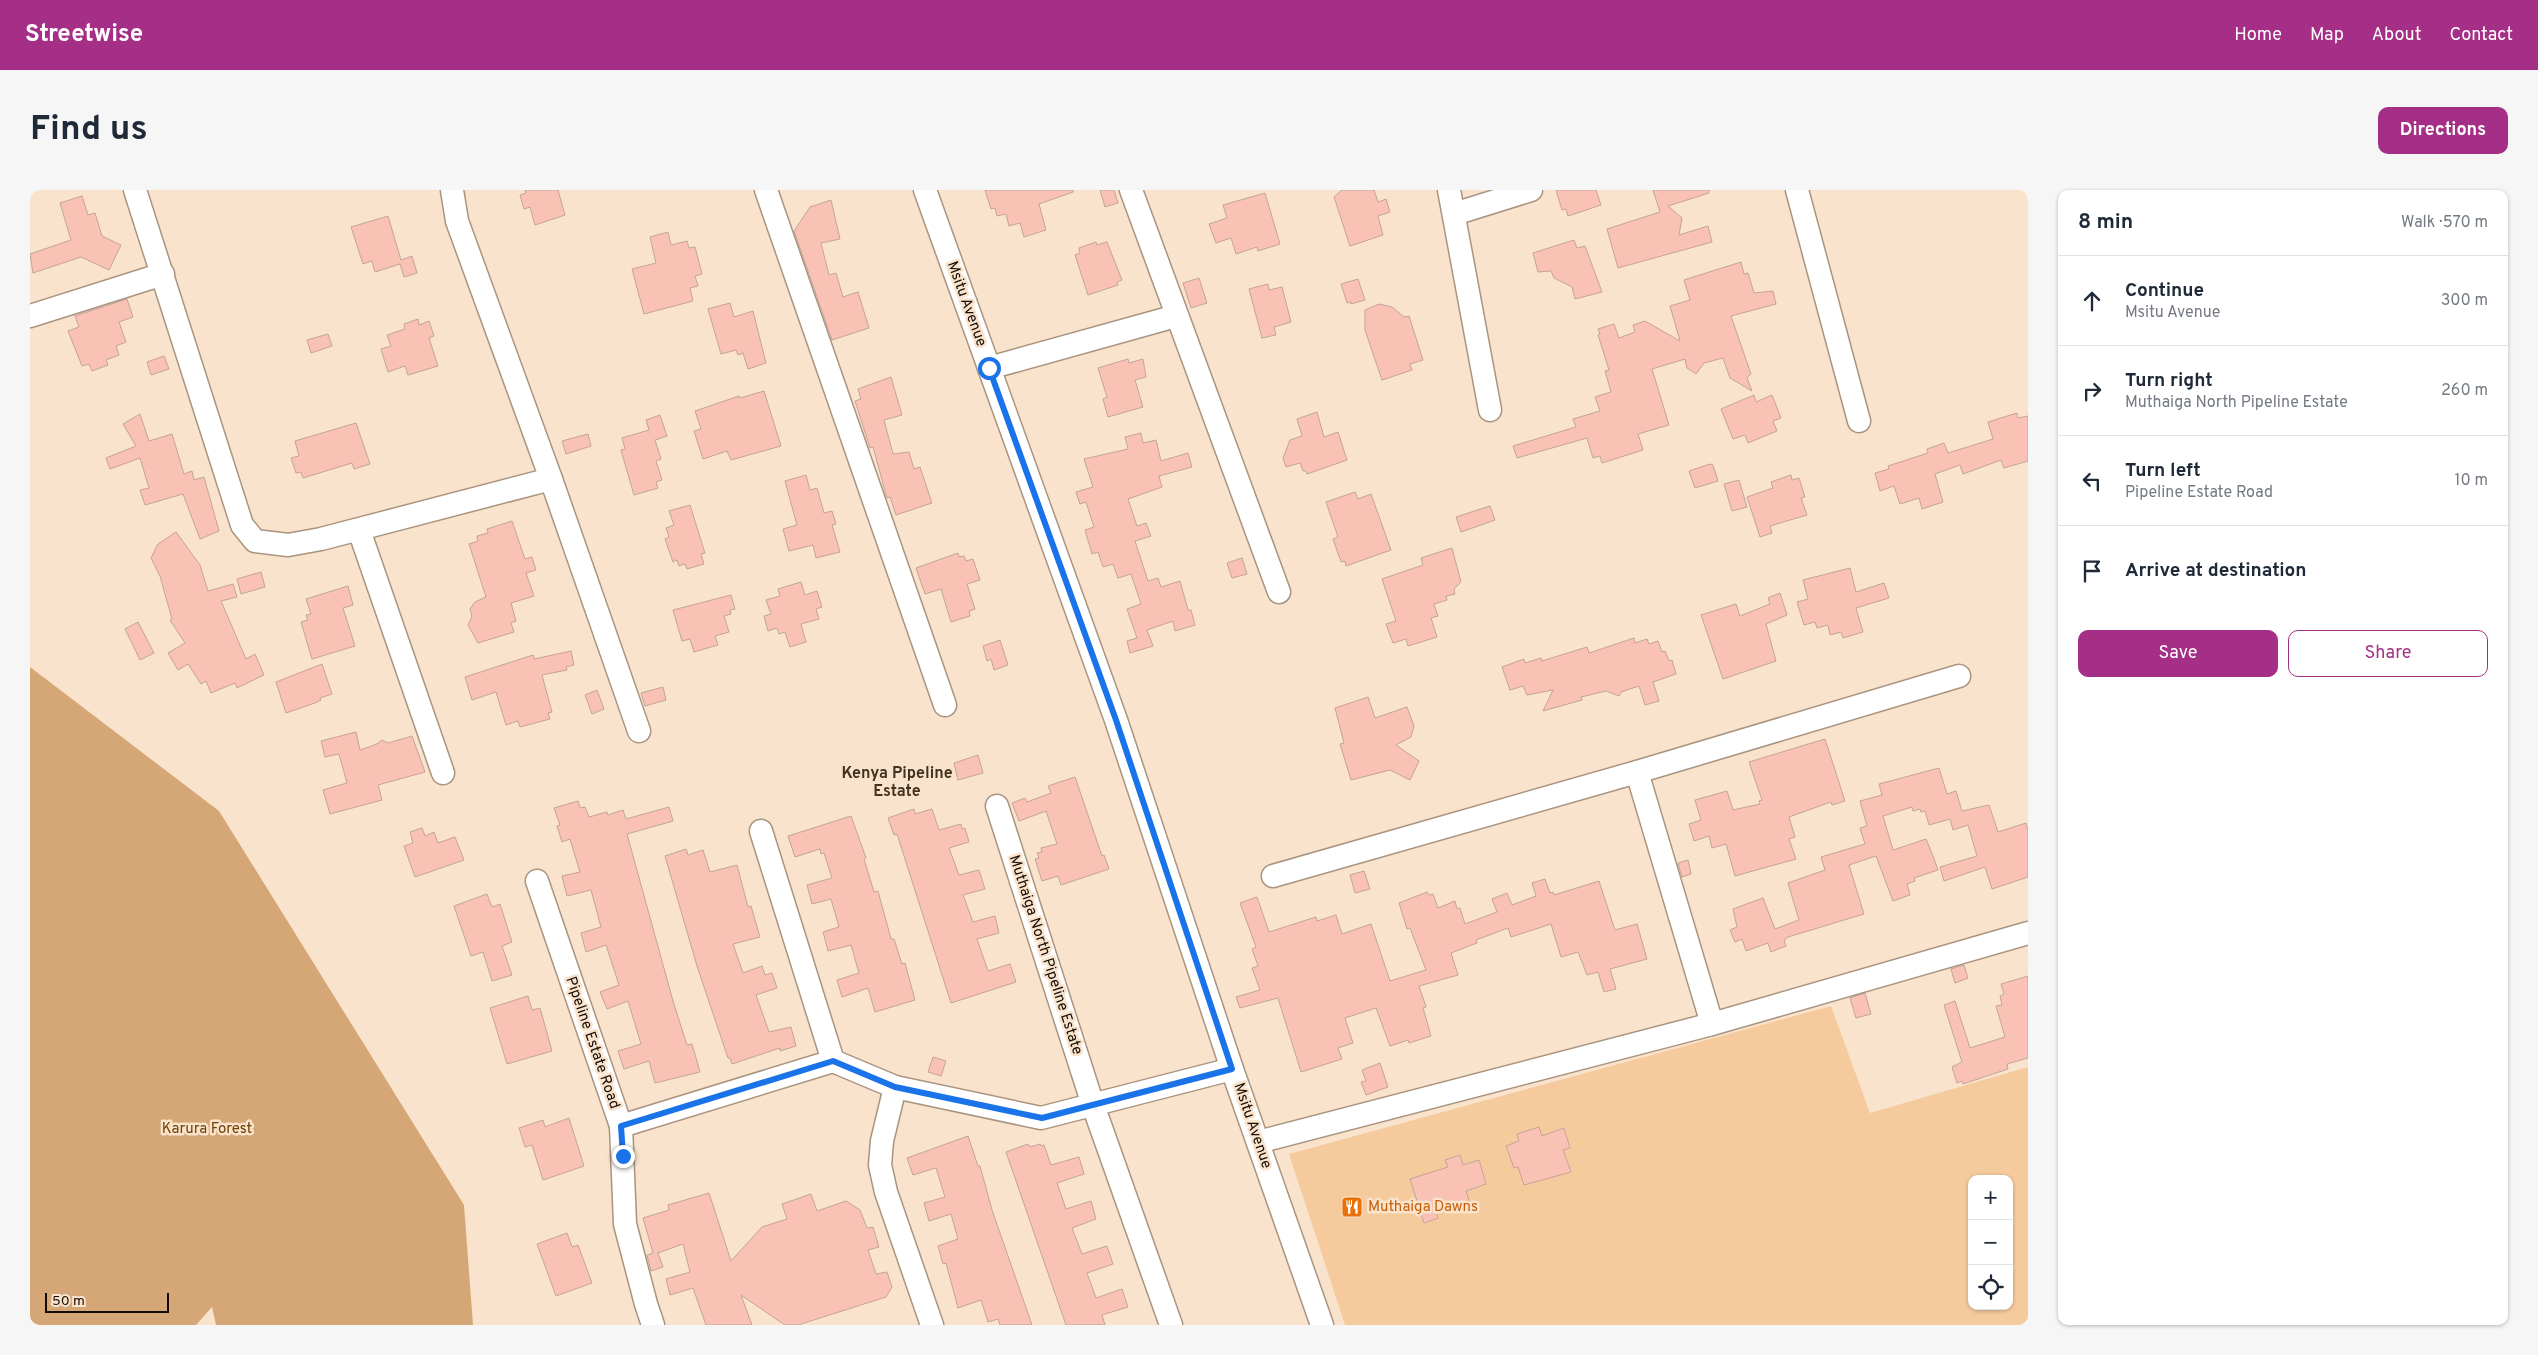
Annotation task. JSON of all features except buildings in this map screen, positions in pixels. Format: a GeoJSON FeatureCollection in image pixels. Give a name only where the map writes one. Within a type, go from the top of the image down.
{"type":"FeatureCollection","features":[{"type":"Feature","properties":{"kind":"street"},"geometry":{"type":"LineString","coordinates":[[135,190],[242,525],[255,541],[288,545],[359,530],[551,479]]}},
{"type":"Feature","properties":{"kind":"street"},"geometry":{"type":"LineString","coordinates":[[452,190],[457,221],[551,479],[639,731]]}},
{"type":"Feature","properties":{"kind":"street"},"geometry":{"type":"LineString","coordinates":[[766,190],[945,705]]}},
{"type":"Feature","properties":{"kind":"street","name":"Msitu Avenue"},"geometry":{"type":"LineString","coordinates":[[925,190],[1116,720],[1232,1069],[1322,1325]]}},
{"type":"Feature","properties":{"kind":"street"},"geometry":{"type":"LineString","coordinates":[[1131,190],[1279,592]]}},
{"type":"Feature","properties":{"kind":"street"},"geometry":{"type":"LineString","coordinates":[[1449,190],[1490,410]]}},
{"type":"Feature","properties":{"kind":"street"},"geometry":{"type":"LineString","coordinates":[[1454,214],[1531,190]]}},
{"type":"Feature","properties":{"kind":"street"},"geometry":{"type":"LineString","coordinates":[[1797,190],[1859,421]]}},
{"type":"Feature","properties":{"kind":"street"},"geometry":{"type":"LineString","coordinates":[[30,316],[163,274]]}},
{"type":"Feature","properties":{"kind":"street"},"geometry":{"type":"LineString","coordinates":[[989,368],[1176,316]]}},
{"type":"Feature","properties":{"kind":"street"},"geometry":{"type":"LineString","coordinates":[[359,530],[443,773]]}},
{"type":"Feature","properties":{"kind":"street"},"geometry":{"type":"LineString","coordinates":[[1273,876],[1637,772],[1959,676]]}},
{"type":"Feature","properties":{"kind":"street"},"geometry":{"type":"LineString","coordinates":[[1637,772],[1712,1024]]}},
{"type":"Feature","properties":{"kind":"street","name":"Muthaiga North Pipeline Estate"},"geometry":{"type":"LineString","coordinates":[[997,806],[1093,1105],[1171,1325]]}},
{"type":"Feature","properties":{"kind":"street"},"geometry":{"type":"LineString","coordinates":[[761,831],[833,1061]]}},
{"type":"Feature","properties":{"kind":"street","name":"Pipeline Estate Road"},"geometry":{"type":"LineString","coordinates":[[537,881],[621,1126],[625,1224],[653,1325]]}},
{"type":"Feature","properties":{"kind":"street"},"geometry":{"type":"LineString","coordinates":[[1258,1142],[1712,1024],[2028,933]]}},
{"type":"Feature","properties":{"kind":"street"},"geometry":{"type":"LineString","coordinates":[[621,1126],[833,1061],[895,1087],[1042,1118],[1232,1069]]}},
{"type":"Feature","properties":{"kind":"street"},"geometry":{"type":"LineString","coordinates":[[895,1087],[882,1141],[880,1165],[886,1192],[932,1325]]}},
{"type":"Feature","properties":{"kind":"shaded area"},"geometry":{"type":"Polygon","coordinates":[[[1831,1006],[1870,1113],[2028,1067],[2028,1325],[1345,1325],[1289,1154],[1831,1006]]]}},
{"type":"Feature","properties":{"kind":"green space","name":"Karura Forest"},"geometry":{"type":"Polygon","coordinates":[[[30,667],[219,811],[464,1205],[473,1325],[216,1325],[212,1307],[196,1325],[30,1325],[30,667]]]}},
{"type":"Feature","properties":{"kind":"place","name":"Muthaiga Dawns"},"geometry":{"type":"Point","coordinates":[1352,1207]}},
{"type":"Feature","properties":{"kind":"district","name":"Kenya Pipeline Estate"},"geometry":{"type":"Point","coordinates":[897,783]}},
{"type":"Feature","properties":{"kind":"route"},"geometry":{"type":"LineString","coordinates":[[623,1156],[621,1126],[833,1061],[895,1087],[1042,1118],[1232,1069],[1116,720],[989,368]]}}]}
